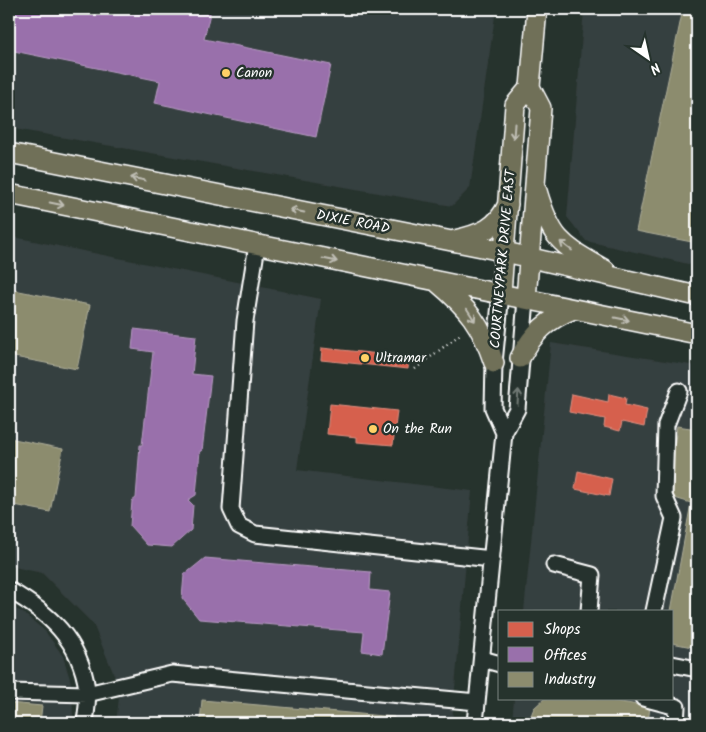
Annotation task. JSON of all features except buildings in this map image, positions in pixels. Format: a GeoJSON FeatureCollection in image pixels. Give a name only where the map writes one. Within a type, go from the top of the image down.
{"type":"FeatureCollection","features":[{"type":"Feature","properties":{"kind":"main road"},"geometry":{"type":"LineString","coordinates":[[530,87],[537,9]]}},
{"type":"Feature","properties":{"kind":"main road","name":"COURTNEYPARK DRIVE EAST"},"geometry":{"type":"LineString","coordinates":[[501,294],[515,105],[530,87],[541,108],[527,258],[526,299]]}},
{"type":"Feature","properties":{"kind":"main road","name":"DIXIE ROAD"},"geometry":{"type":"LineString","coordinates":[[9,153],[505,252],[697,296]]}},
{"type":"Feature","properties":{"kind":"main road"},"geometry":{"type":"LineString","coordinates":[[534,180],[544,215],[557,239],[622,280]]}},
{"type":"Feature","properties":{"kind":"main road"},"geometry":{"type":"LineString","coordinates":[[9,194],[697,334]]}},
{"type":"Feature","properties":{"kind":"main road"},"geometry":{"type":"LineString","coordinates":[[448,241],[478,235],[492,227],[503,215],[509,201]]}},
{"type":"Feature","properties":{"kind":"main road"},"geometry":{"type":"LineString","coordinates":[[436,281],[464,304],[485,337],[494,363]]}},
{"type":"Feature","properties":{"kind":"main road"},"geometry":{"type":"LineString","coordinates":[[520,358],[536,332],[554,318],[574,310]]}},
{"type":"Feature","properties":{"kind":"street"},"geometry":{"type":"LineString","coordinates":[[257,245],[245,322],[231,510],[238,526],[255,534],[492,558]]}},
{"type":"Feature","properties":{"kind":"street","name":"COURTNEYPARK DRIVE EAST"},"geometry":{"type":"LineString","coordinates":[[501,294],[494,363],[493,408],[504,433]]}},
{"type":"Feature","properties":{"kind":"street","name":"COURTNEYPARK DRIVE EAST"},"geometry":{"type":"LineString","coordinates":[[475,723],[504,433],[517,409],[526,299]]}},
{"type":"Feature","properties":{"kind":"street"},"geometry":{"type":"LineString","coordinates":[[654,610],[674,518],[664,496],[666,425],[678,390]]}},
{"type":"Feature","properties":{"kind":"street"},"geometry":{"type":"LineString","coordinates":[[554,565],[592,575],[589,610]]}},
{"type":"Feature","properties":{"kind":"street"},"geometry":{"type":"LineString","coordinates":[[9,590],[35,604],[59,625],[76,653],[87,694],[85,723]]}},
{"type":"Feature","properties":{"kind":"street"},"geometry":{"type":"LineString","coordinates":[[482,659],[498,663]]}},
{"type":"Feature","properties":{"kind":"street"},"geometry":{"type":"LineString","coordinates":[[674,664],[697,669]]}},
{"type":"Feature","properties":{"kind":"street"},"geometry":{"type":"LineString","coordinates":[[9,692],[87,694],[172,674],[477,702]]}},
{"type":"Feature","properties":{"kind":"street"},"geometry":{"type":"LineString","coordinates":[[651,700],[677,707],[676,723]]}},
{"type":"Feature","properties":{"kind":"path"},"geometry":{"type":"LineString","coordinates":[[415,369],[466,330]]}},
{"type":"Feature","properties":{"kind":"shaded area"},"geometry":{"type":"Polygon","coordinates":[[[9,9],[496,9],[470,188],[452,206],[9,128],[9,9]]]}},
{"type":"Feature","properties":{"kind":"shaded area"},"geometry":{"type":"Polygon","coordinates":[[[584,9],[697,9],[697,266],[586,241],[567,217],[584,9]]]}},
{"type":"Feature","properties":{"kind":"shaded area"},"geometry":{"type":"Polygon","coordinates":[[[9,236],[321,299],[297,470],[472,491],[452,723],[116,723],[120,689],[93,624],[42,573],[9,566],[9,236]]]}},
{"type":"Feature","properties":{"kind":"shaded area"},"geometry":{"type":"Polygon","coordinates":[[[551,343],[697,366],[697,723],[512,723],[514,700],[674,700],[674,610],[524,610],[551,343]]]}},
{"type":"Feature","properties":{"kind":"shaded area"},"geometry":{"type":"Polygon","coordinates":[[[9,606],[22,612],[45,631],[63,656],[72,686],[73,723],[9,723],[9,606]]]}},
{"type":"Feature","properties":{"kind":"place","name":"Canon"},"geometry":{"type":"Point","coordinates":[226,73]}},
{"type":"Feature","properties":{"kind":"place","name":"Ultramar"},"geometry":{"type":"Point","coordinates":[365,358]}},
{"type":"Feature","properties":{"kind":"place","name":"On the Run"},"geometry":{"type":"Point","coordinates":[373,429]}}]}
